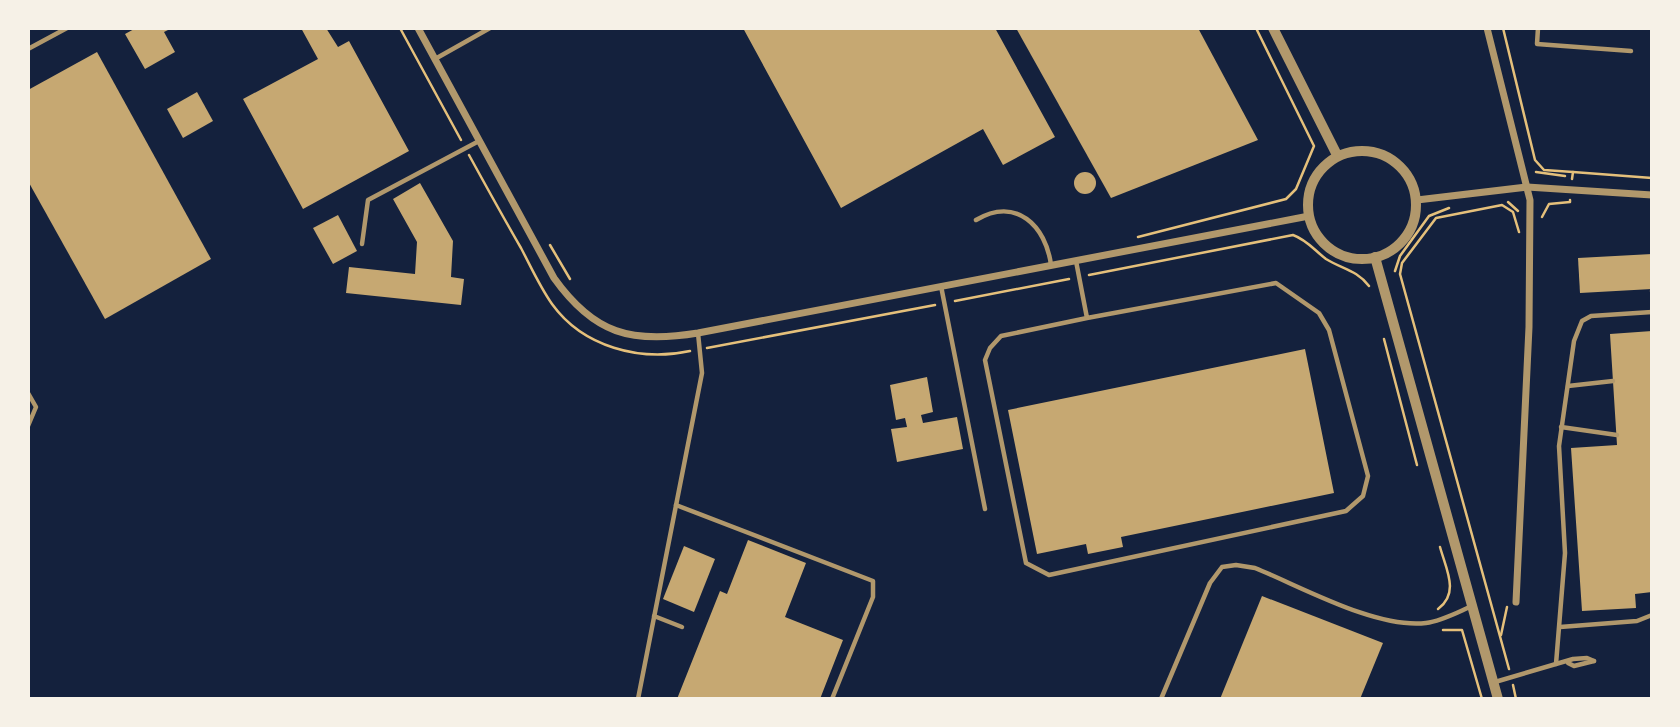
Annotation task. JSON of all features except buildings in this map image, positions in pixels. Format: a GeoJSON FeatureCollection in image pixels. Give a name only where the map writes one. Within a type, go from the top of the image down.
{"type":"FeatureCollection","features":[{"type":"Feature","properties":{"kind":"street"},"geometry":{"type":"LineString","coordinates":[[418,28],[554,278],[583,313],[611,330],[629,336],[671,338],[1309,216]]}},
{"type":"Feature","properties":{"kind":"street"},"geometry":{"type":"LineString","coordinates":[[1273,28],[1337,155]]}},
{"type":"Feature","properties":{"kind":"street"},"geometry":{"type":"LineString","coordinates":[[1487,28],[1527,187],[1529,327],[1517,598]]}},
{"type":"Feature","properties":{"kind":"street"},"geometry":{"type":"LineString","coordinates":[[1366,150],[1390,158],[1409,177],[1417,200],[1414,220],[1407,235],[1390,252],[1376,257],[1352,258],[1331,249],[1315,232],[1309,216],[1308,194],[1315,177],[1337,155],[1366,150]]}},
{"type":"Feature","properties":{"kind":"street"},"geometry":{"type":"LineString","coordinates":[[1417,200],[1527,187],[1652,195]]}},
{"type":"Feature","properties":{"kind":"street"},"geometry":{"type":"LineString","coordinates":[[1376,257],[1498,699]]}},
{"type":"Feature","properties":{"kind":"lane"},"geometry":{"type":"LineString","coordinates":[[28,49],[66,28]]}},
{"type":"Feature","properties":{"kind":"lane"},"geometry":{"type":"LineString","coordinates":[[435,59],[490,28]]}},
{"type":"Feature","properties":{"kind":"lane"},"geometry":{"type":"LineString","coordinates":[[1538,28],[1537,44],[1631,51]]}},
{"type":"Feature","properties":{"kind":"lane"},"geometry":{"type":"LineString","coordinates":[[362,244],[368,200],[479,141]]}},
{"type":"Feature","properties":{"kind":"lane"},"geometry":{"type":"LineString","coordinates":[[976,219],[988,212],[1017,213],[1034,225],[1048,244],[1051,265]]}},
{"type":"Feature","properties":{"kind":"lane"},"geometry":{"type":"LineString","coordinates":[[1076,261],[1087,318]]}},
{"type":"Feature","properties":{"kind":"lane"},"geometry":{"type":"LineString","coordinates":[[1276,283],[1319,313],[1329,330],[1368,476],[1363,496],[1346,511],[1049,575],[1026,563],[985,360],[989,348],[1002,336],[1087,318],[1276,283]]}},
{"type":"Feature","properties":{"kind":"lane"},"geometry":{"type":"LineString","coordinates":[[941,286],[985,509]]}},
{"type":"Feature","properties":{"kind":"lane"},"geometry":{"type":"LineString","coordinates":[[1556,664],[1565,553],[1559,446],[1574,341],[1582,321],[1597,314],[1652,312]]}},
{"type":"Feature","properties":{"kind":"lane"},"geometry":{"type":"LineString","coordinates":[[638,699],[702,373],[698,333]]}},
{"type":"Feature","properties":{"kind":"lane"},"geometry":{"type":"LineString","coordinates":[[1568,386],[1613,381]]}},
{"type":"Feature","properties":{"kind":"lane"},"geometry":{"type":"LineString","coordinates":[[28,393],[36,407],[28,426]]}},
{"type":"Feature","properties":{"kind":"lane"},"geometry":{"type":"LineString","coordinates":[[1561,427],[1617,435]]}},
{"type":"Feature","properties":{"kind":"lane"},"geometry":{"type":"LineString","coordinates":[[676,505],[873,582],[873,597],[832,699]]}},
{"type":"Feature","properties":{"kind":"lane"},"geometry":{"type":"LineString","coordinates":[[1161,699],[1210,583],[1222,567],[1236,565],[1255,568],[1364,612],[1405,624],[1429,623],[1473,606]]}},
{"type":"Feature","properties":{"kind":"lane"},"geometry":{"type":"LineString","coordinates":[[1560,627],[1637,621],[1652,615]]}},
{"type":"Feature","properties":{"kind":"lane"},"geometry":{"type":"LineString","coordinates":[[654,616],[682,627]]}},
{"type":"Feature","properties":{"kind":"lane"},"geometry":{"type":"LineString","coordinates":[[1494,682],[1567,663],[1575,658],[1587,658],[1594,662],[1574,666],[1567,663]]}},
{"type":"Feature","properties":{"kind":"path"},"geometry":{"type":"LineString","coordinates":[[400,28],[461,142]]}},
{"type":"Feature","properties":{"kind":"path"},"geometry":{"type":"LineString","coordinates":[[1148,232],[1279,201],[1296,189],[1314,146],[1256,28]]}},
{"type":"Feature","properties":{"kind":"path"},"geometry":{"type":"LineString","coordinates":[[1503,28],[1538,166],[1551,172],[1652,178]]}},
{"type":"Feature","properties":{"kind":"path"},"geometry":{"type":"LineString","coordinates":[[1526,143],[1531,166],[1537,174],[1565,176]]}},
{"type":"Feature","properties":{"kind":"path"},"geometry":{"type":"LineString","coordinates":[[1573,172],[1573,179]]}},
{"type":"Feature","properties":{"kind":"path"},"geometry":{"type":"LineString","coordinates":[[1542,204],[1552,197],[1564,197]]}},
{"type":"Feature","properties":{"kind":"path"},"geometry":{"type":"LineString","coordinates":[[1541,222],[1549,204],[1570,202],[1570,198]]}},
{"type":"Feature","properties":{"kind":"path"},"geometry":{"type":"LineString","coordinates":[[1471,204],[1505,200],[1518,210],[1520,221]]}},
{"type":"Feature","properties":{"kind":"path"},"geometry":{"type":"LineString","coordinates":[[1507,662],[1402,283],[1401,269],[1426,226],[1442,215],[1502,205],[1513,212],[1517,232]]}},
{"type":"Feature","properties":{"kind":"path"},"geometry":{"type":"LineString","coordinates":[[1401,269],[1395,271],[1400,256],[1429,216],[1458,207]]}},
{"type":"Feature","properties":{"kind":"path"},"geometry":{"type":"LineString","coordinates":[[1536,220],[1538,210]]}},
{"type":"Feature","properties":{"kind":"path"},"geometry":{"type":"LineString","coordinates":[[1099,273],[1293,235],[1305,240],[1326,258],[1358,273],[1371,291]]}},
{"type":"Feature","properties":{"kind":"path"},"geometry":{"type":"LineString","coordinates":[[551,246],[575,288]]}},
{"type":"Feature","properties":{"kind":"path"},"geometry":{"type":"LineString","coordinates":[[960,300],[1061,280]]}},
{"type":"Feature","properties":{"kind":"path"},"geometry":{"type":"LineString","coordinates":[[719,345],[921,307]]}},
{"type":"Feature","properties":{"kind":"path"},"geometry":{"type":"LineString","coordinates":[[1386,349],[1417,465]]}},
{"type":"Feature","properties":{"kind":"path"},"geometry":{"type":"LineString","coordinates":[[1436,611],[1449,598],[1452,590],[1440,547]]}},
{"type":"Feature","properties":{"kind":"path"},"geometry":{"type":"LineString","coordinates":[[1500,638],[1509,600],[1517,598]]}},
{"type":"Feature","properties":{"kind":"path"},"geometry":{"type":"LineString","coordinates":[[1441,630],[1462,630],[1482,699]]}},
{"type":"Feature","properties":{"kind":"path"},"geometry":{"type":"LineString","coordinates":[[1514,692],[1516,699]]}}]}
